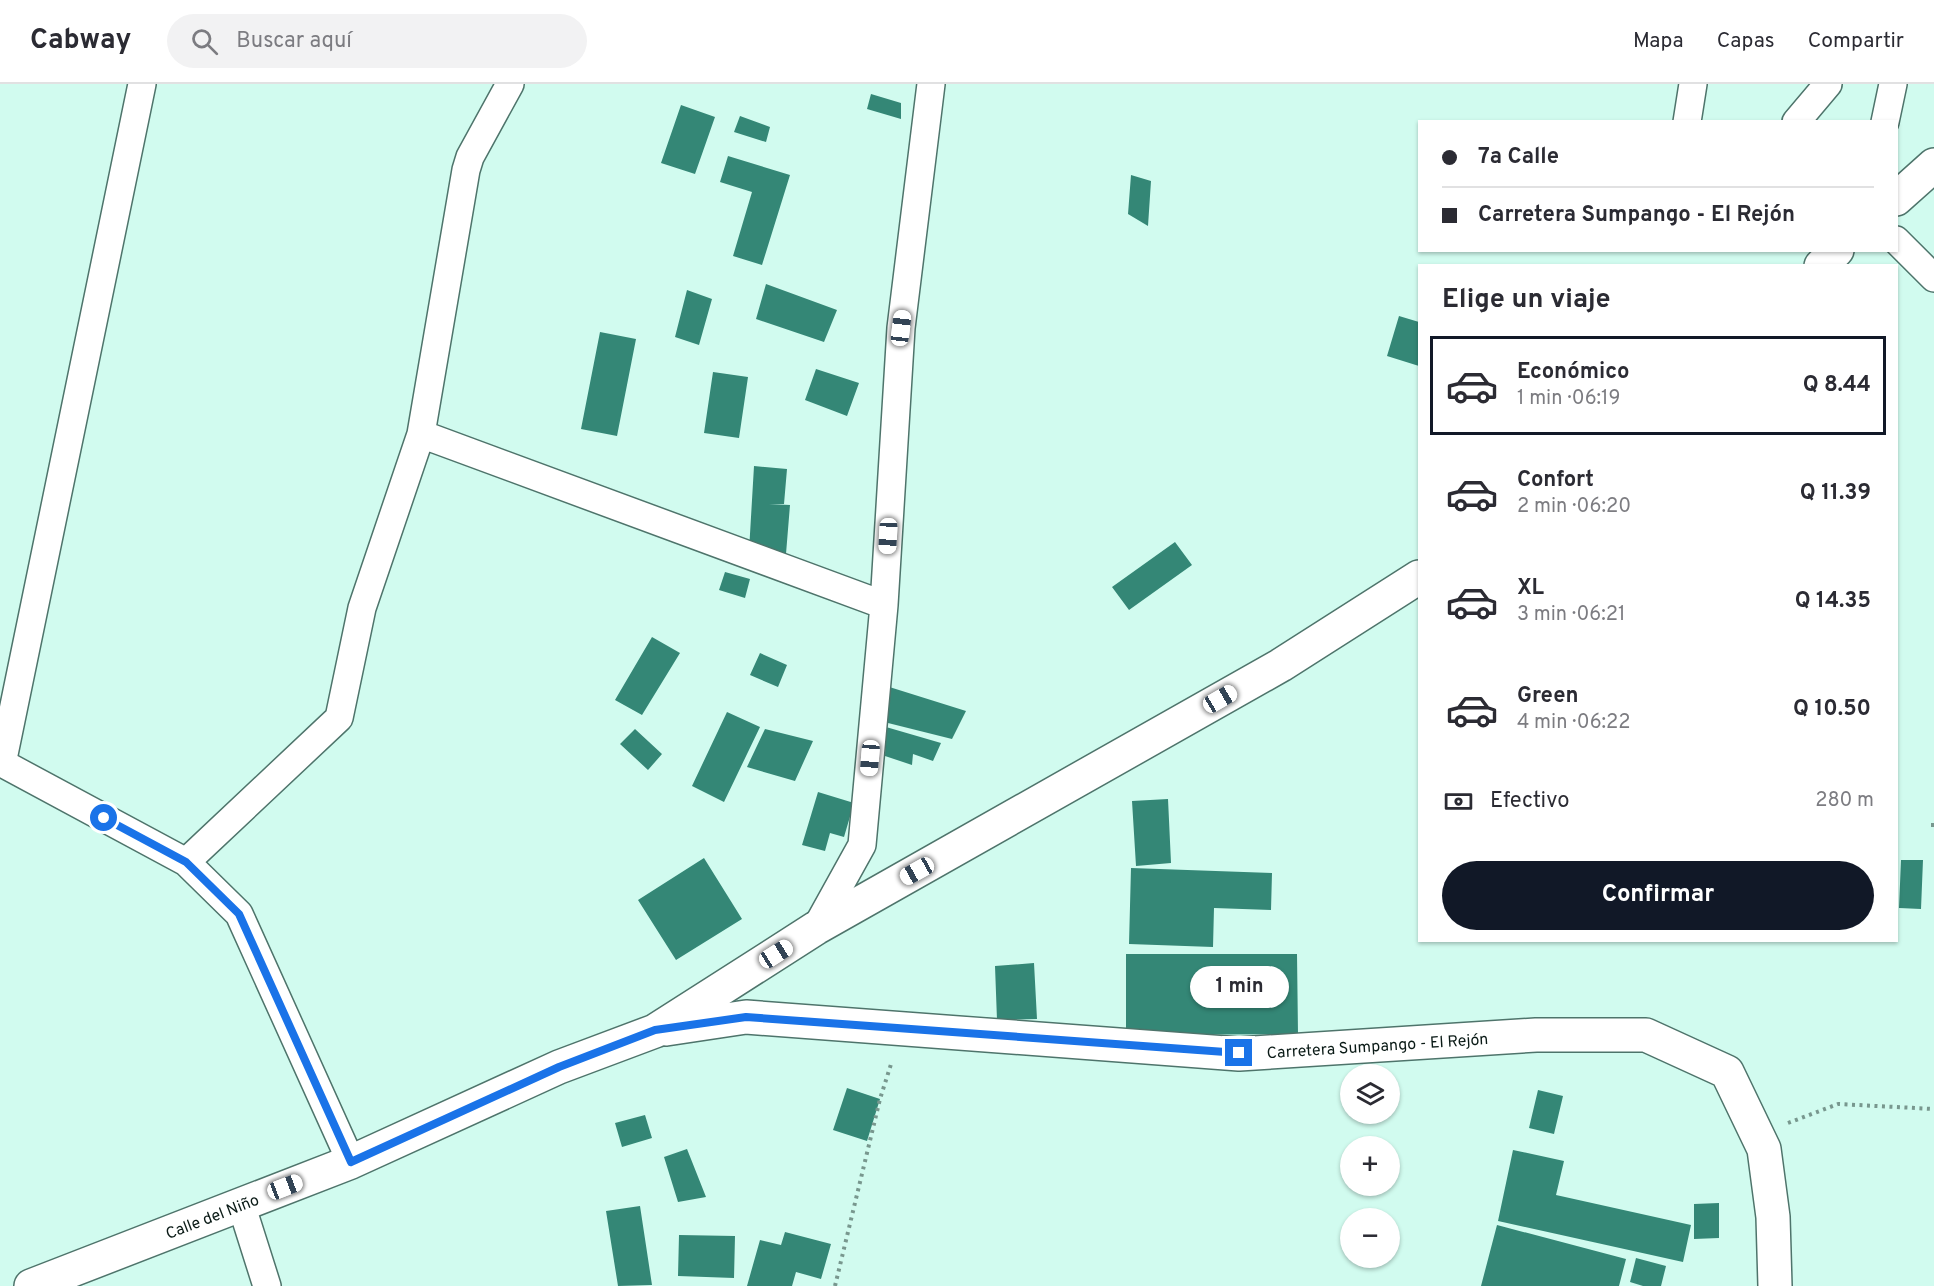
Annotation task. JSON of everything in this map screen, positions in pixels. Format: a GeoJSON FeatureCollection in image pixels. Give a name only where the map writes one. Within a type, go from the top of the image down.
{"type":"FeatureCollection","features":[{"type":"Feature","properties":{"kind":"street"},"geometry":{"type":"LineString","coordinates":[[142,84],[1,763],[186,862],[239,914],[351,1162]]}},
{"type":"Feature","properties":{"kind":"street"},"geometry":{"type":"LineString","coordinates":[[186,862],[339,718],[362,608],[421,434],[466,170],[470,157],[510,84]]}},
{"type":"Feature","properties":{"kind":"street"},"geometry":{"type":"LineString","coordinates":[[816,928],[862,845],[884,605],[901,328],[931,84]]}},
{"type":"Feature","properties":{"kind":"street"},"geometry":{"type":"LineString","coordinates":[[1687,120],[1694,84]]}},
{"type":"Feature","properties":{"kind":"street"},"geometry":{"type":"LineString","coordinates":[[1798,120],[1828,84]]}},
{"type":"Feature","properties":{"kind":"street"},"geometry":{"type":"LineString","coordinates":[[1885,120],[1893,84]]}},
{"type":"Feature","properties":{"kind":"street"},"geometry":{"type":"LineString","coordinates":[[1898,197],[1934,165]]}},
{"type":"Feature","properties":{"kind":"street"},"geometry":{"type":"LineString","coordinates":[[1898,242],[1934,278]]}},
{"type":"Feature","properties":{"kind":"street"},"geometry":{"type":"LineString","coordinates":[[421,434],[884,605]]}},
{"type":"Feature","properties":{"kind":"street"},"geometry":{"type":"LineString","coordinates":[[655,1030],[816,928],[1281,665],[1418,578]]}},
{"type":"Feature","properties":{"kind":"street","name":"Carretera Sumpango - El Rejón"},"geometry":{"type":"LineString","coordinates":[[655,1030],[746,1017],[1239,1053],[1536,1035],[1646,1035],[1727,1071],[1764,1149],[1773,1217],[1775,1286]]}},
{"type":"Feature","properties":{"kind":"street","name":"Calle del Niño"},"geometry":{"type":"LineString","coordinates":[[31,1286],[351,1162],[559,1067],[655,1030]]}},
{"type":"Feature","properties":{"kind":"street"},"geometry":{"type":"LineString","coordinates":[[241,1204],[267,1286]]}},
{"type":"Feature","properties":{"kind":"path"},"geometry":{"type":"LineString","coordinates":[[836,1286],[880,1099],[902,1028]]}},
{"type":"Feature","properties":{"kind":"path"},"geometry":{"type":"LineString","coordinates":[[1758,1135],[1838,1104],[1934,1109]]}},
{"type":"Feature","properties":{"kind":"building"},"geometry":{"type":"Polygon","coordinates":[[[871,94],[901,103],[901,119],[867,109],[871,94]]]}},
{"type":"Feature","properties":{"kind":"building"},"geometry":{"type":"Polygon","coordinates":[[[681,105],[715,117],[695,174],[661,163],[681,105]]]}},
{"type":"Feature","properties":{"kind":"building"},"geometry":{"type":"Polygon","coordinates":[[[740,116],[770,127],[766,142],[734,132],[740,116]]]}},
{"type":"Feature","properties":{"kind":"building"},"geometry":{"type":"Polygon","coordinates":[[[728,156],[790,175],[762,265],[733,256],[752,192],[720,182],[728,156]]]}},
{"type":"Feature","properties":{"kind":"building"},"geometry":{"type":"Polygon","coordinates":[[[1131,175],[1151,181],[1148,226],[1128,214],[1131,175]]]}},
{"type":"Feature","properties":{"kind":"building"},"geometry":{"type":"Polygon","coordinates":[[[766,284],[837,310],[824,342],[756,319],[766,284]]]}},
{"type":"Feature","properties":{"kind":"building"},"geometry":{"type":"Polygon","coordinates":[[[687,290],[712,299],[699,345],[675,337],[687,290]]]}},
{"type":"Feature","properties":{"kind":"building"},"geometry":{"type":"Polygon","coordinates":[[[1399,316],[1418,322],[1418,366],[1387,356],[1399,316]]]}},
{"type":"Feature","properties":{"kind":"building"},"geometry":{"type":"Polygon","coordinates":[[[600,332],[636,339],[617,436],[581,429],[600,332]]]}},
{"type":"Feature","properties":{"kind":"building"},"geometry":{"type":"Polygon","coordinates":[[[816,369],[859,383],[847,416],[805,400],[816,369]]]}},
{"type":"Feature","properties":{"kind":"building"},"geometry":{"type":"Polygon","coordinates":[[[713,372],[748,377],[739,438],[704,433],[713,372]]]}},
{"type":"Feature","properties":{"kind":"building"},"geometry":{"type":"Polygon","coordinates":[[[754,466],[787,469],[784,504],[769,504],[790,505],[786,554],[749,551],[754,466]]]}},
{"type":"Feature","properties":{"kind":"building"},"geometry":{"type":"Polygon","coordinates":[[[1175,542],[1192,565],[1129,610],[1112,587],[1175,542]]]}},
{"type":"Feature","properties":{"kind":"building"},"geometry":{"type":"Polygon","coordinates":[[[725,572],[750,579],[745,598],[719,590],[725,572]]]}},
{"type":"Feature","properties":{"kind":"building"},"geometry":{"type":"Polygon","coordinates":[[[652,637],[680,653],[642,715],[615,700],[652,637]]]}},
{"type":"Feature","properties":{"kind":"building"},"geometry":{"type":"Polygon","coordinates":[[[760,653],[787,665],[778,687],[750,675],[760,653]]]}},
{"type":"Feature","properties":{"kind":"building"},"geometry":{"type":"Polygon","coordinates":[[[883,685],[966,711],[952,739],[884,722],[883,685]]]}},
{"type":"Feature","properties":{"kind":"building"},"geometry":{"type":"Polygon","coordinates":[[[727,712],[760,727],[724,802],[692,786],[727,712]]]}},
{"type":"Feature","properties":{"kind":"building"},"geometry":{"type":"Polygon","coordinates":[[[886,727],[941,743],[933,761],[913,754],[912,765],[885,756],[886,727]]]}},
{"type":"Feature","properties":{"kind":"building"},"geometry":{"type":"Polygon","coordinates":[[[635,729],[662,754],[648,770],[620,744],[635,729]]]}},
{"type":"Feature","properties":{"kind":"building"},"geometry":{"type":"Polygon","coordinates":[[[765,729],[813,741],[795,781],[747,767],[765,729]]]}},
{"type":"Feature","properties":{"kind":"building"},"geometry":{"type":"Polygon","coordinates":[[[818,792],[854,803],[844,837],[830,833],[825,851],[802,845],[818,792]]]}},
{"type":"Feature","properties":{"kind":"building"},"geometry":{"type":"Polygon","coordinates":[[[1168,799],[1171,863],[1136,866],[1132,801],[1168,799]]]}},
{"type":"Feature","properties":{"kind":"building"},"geometry":{"type":"Polygon","coordinates":[[[704,858],[742,919],[676,960],[638,900],[704,858]]]}},
{"type":"Feature","properties":{"kind":"building"},"geometry":{"type":"Polygon","coordinates":[[[1901,860],[1923,860],[1921,909],[1899,908],[1901,860]]]}},
{"type":"Feature","properties":{"kind":"building"},"geometry":{"type":"Polygon","coordinates":[[[1131,868],[1272,873],[1271,910],[1214,908],[1213,947],[1129,944],[1131,868]]]}},
{"type":"Feature","properties":{"kind":"building"},"geometry":{"type":"Polygon","coordinates":[[[1126,954],[1297,954],[1298,1034],[1126,1035],[1126,954]]]}},
{"type":"Feature","properties":{"kind":"building"},"geometry":{"type":"Polygon","coordinates":[[[1034,963],[1037,1019],[997,1020],[995,966],[1034,963]]]}},
{"type":"Feature","properties":{"kind":"building"},"geometry":{"type":"Polygon","coordinates":[[[847,1088],[880,1099],[867,1141],[833,1130],[847,1088]]]}},
{"type":"Feature","properties":{"kind":"building"},"geometry":{"type":"Polygon","coordinates":[[[1538,1090],[1563,1096],[1554,1134],[1529,1128],[1538,1090]]]}},
{"type":"Feature","properties":{"kind":"building"},"geometry":{"type":"Polygon","coordinates":[[[645,1115],[652,1138],[622,1147],[615,1123],[645,1115]]]}},
{"type":"Feature","properties":{"kind":"building"},"geometry":{"type":"Polygon","coordinates":[[[687,1149],[706,1197],[678,1202],[664,1157],[687,1149]]]}},
{"type":"Feature","properties":{"kind":"building"},"geometry":{"type":"Polygon","coordinates":[[[1513,1150],[1564,1161],[1556,1195],[1691,1225],[1683,1262],[1498,1221],[1513,1150]]]}},
{"type":"Feature","properties":{"kind":"building"},"geometry":{"type":"Polygon","coordinates":[[[1719,1203],[1719,1238],[1694,1239],[1694,1204],[1719,1203]]]}},
{"type":"Feature","properties":{"kind":"building"},"geometry":{"type":"Polygon","coordinates":[[[640,1206],[652,1285],[618,1286],[606,1211],[640,1206]]]}},
{"type":"Feature","properties":{"kind":"building"},"geometry":{"type":"Polygon","coordinates":[[[1497,1225],[1626,1259],[1619,1286],[1481,1286],[1497,1225]]]}},
{"type":"Feature","properties":{"kind":"building"},"geometry":{"type":"Polygon","coordinates":[[[785,1232],[831,1244],[821,1279],[796,1272],[792,1286],[747,1286],[760,1240],[781,1245],[785,1232]]]}},
{"type":"Feature","properties":{"kind":"building"},"geometry":{"type":"Polygon","coordinates":[[[679,1235],[735,1236],[734,1278],[678,1276],[679,1235]]]}},
{"type":"Feature","properties":{"kind":"building"},"geometry":{"type":"Polygon","coordinates":[[[1636,1258],[1666,1266],[1661,1286],[1643,1286],[1630,1282],[1636,1258]]]}},
{"type":"Feature","properties":{"kind":"route"},"geometry":{"type":"LineString","coordinates":[[104,818],[186,862],[239,914],[351,1162],[559,1067],[655,1030],[746,1017],[1239,1053]]}}]}
